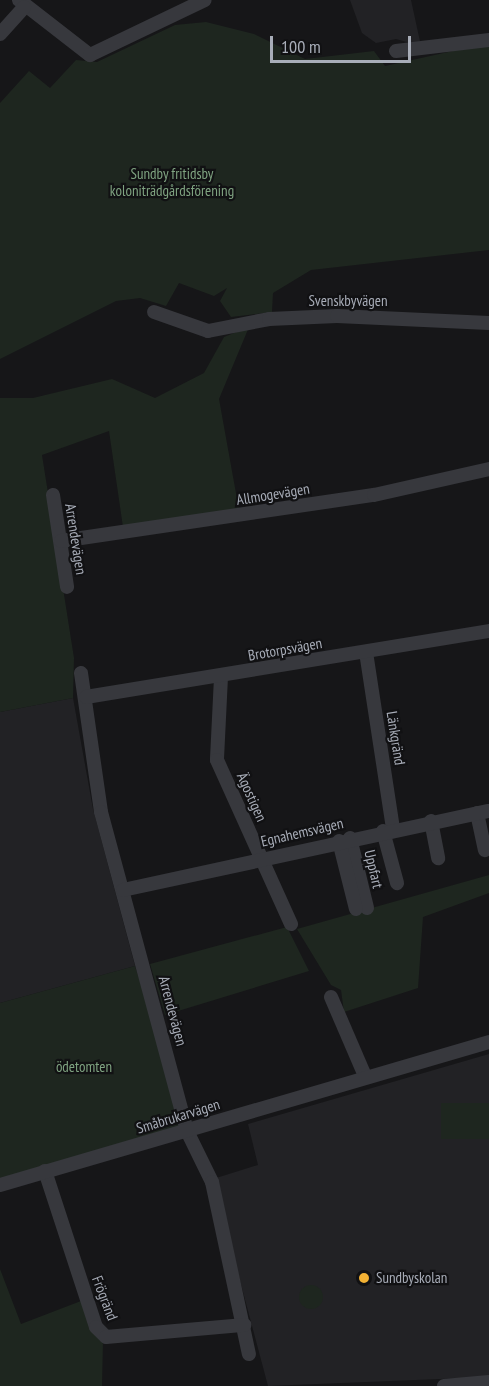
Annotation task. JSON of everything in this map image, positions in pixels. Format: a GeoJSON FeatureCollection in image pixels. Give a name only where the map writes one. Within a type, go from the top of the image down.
{"type":"FeatureCollection","features":[{"type":"Feature","properties":{"kind":"street"},"geometry":{"type":"LineString","coordinates":[[0,34],[21,3],[90,55],[175,6],[205,0]]}},
{"type":"Feature","properties":{"kind":"street"},"geometry":{"type":"LineString","coordinates":[[396,51],[489,40]]}},
{"type":"Feature","properties":{"kind":"street","name":"Svenskbyvägen"},"geometry":{"type":"LineString","coordinates":[[154,312],[208,330],[269,319],[337,316],[489,323]]}},
{"type":"Feature","properties":{"kind":"street","name":"Allmogevägen"},"geometry":{"type":"LineString","coordinates":[[61,541],[374,495],[489,469]]}},
{"type":"Feature","properties":{"kind":"street","name":"Arrendevägen"},"geometry":{"type":"LineString","coordinates":[[53,495],[67,587]]}},
{"type":"Feature","properties":{"kind":"street","name":"Brotorpsvägen"},"geometry":{"type":"LineString","coordinates":[[86,697],[221,677],[489,631]]}},
{"type":"Feature","properties":{"kind":"street","name":"Länkgränd"},"geometry":{"type":"LineString","coordinates":[[366,652],[388,830]]}},
{"type":"Feature","properties":{"kind":"street","name":"Arrendevägen"},"geometry":{"type":"LineString","coordinates":[[81,673],[101,812],[188,1131],[212,1182],[249,1354]]}},
{"type":"Feature","properties":{"kind":"street","name":"Ägostigen"},"geometry":{"type":"LineString","coordinates":[[221,677],[218,760],[291,924]]}},
{"type":"Feature","properties":{"kind":"street"},"geometry":{"type":"LineString","coordinates":[[483,812],[485,850]]}},
{"type":"Feature","properties":{"kind":"street","name":"Egnahemsvägen"},"geometry":{"type":"LineString","coordinates":[[123,890],[388,830],[483,812]]}},
{"type":"Feature","properties":{"kind":"street"},"geometry":{"type":"LineString","coordinates":[[430,822],[438,858]]}},
{"type":"Feature","properties":{"kind":"street","name":"Uppfart"},"geometry":{"type":"LineString","coordinates":[[388,830],[397,883]]}},
{"type":"Feature","properties":{"kind":"street","name":"Uppfart"},"geometry":{"type":"LineString","coordinates":[[345,840],[361,908]]}},
{"type":"Feature","properties":{"kind":"street"},"geometry":{"type":"LineString","coordinates":[[331,997],[364,1076]]}},
{"type":"Feature","properties":{"kind":"street","name":"Småbrukarvägen"},"geometry":{"type":"LineString","coordinates":[[0,1185],[188,1131],[364,1076],[489,1042]]}},
{"type":"Feature","properties":{"kind":"street","name":"Frögränd"},"geometry":{"type":"LineString","coordinates":[[45,1172],[96,1327],[106,1337],[244,1324]]}},
{"type":"Feature","properties":{"kind":"street"},"geometry":{"type":"LineString","coordinates":[[444,1386],[489,1382]]}},
{"type":"Feature","properties":{"kind":"shaded area"},"geometry":{"type":"Polygon","coordinates":[[[350,0],[411,0],[421,46],[396,39],[376,43],[362,33],[350,0]]]}},
{"type":"Feature","properties":{"kind":"shaded area"},"geometry":{"type":"Polygon","coordinates":[[[73,698],[93,809],[135,966],[0,1003],[0,712],[73,698]]]}},
{"type":"Feature","properties":{"kind":"shaded area","name":"Sundbyskolan"},"geometry":{"type":"Polygon","coordinates":[[[489,1054],[489,1377],[268,1386],[213,1179],[258,1165],[248,1124],[489,1054]]]}},
{"type":"Feature","properties":{"kind":"green space","name":"Sundby fritidsby koloniträdgårdsförening"},"geometry":{"type":"Polygon","coordinates":[[[206,22],[254,34],[305,59],[374,51],[385,66],[489,43],[489,250],[311,270],[273,293],[272,312],[231,317],[220,301],[227,288],[214,296],[179,283],[166,306],[140,298],[116,301],[0,359],[0,103],[29,71],[50,88],[76,60],[97,62],[175,25],[206,22]]]}},
{"type":"Feature","properties":{"kind":"green space"},"geometry":{"type":"Polygon","coordinates":[[[249,327],[219,399],[239,510],[123,527],[109,431],[42,455],[74,658],[73,698],[0,712],[0,398],[33,398],[112,379],[155,398],[204,373],[224,337],[249,327]]]}},
{"type":"Feature","properties":{"kind":"green space"},"geometry":{"type":"Polygon","coordinates":[[[489,875],[489,893],[423,917],[418,988],[344,1012],[341,990],[331,985],[297,929],[489,875]]]}},
{"type":"Feature","properties":{"kind":"green space"},"geometry":{"type":"Polygon","coordinates":[[[287,927],[309,971],[165,1015],[150,964],[287,927]]]}},
{"type":"Feature","properties":{"kind":"green space","name":"ödetomten"},"geometry":{"type":"Polygon","coordinates":[[[135,966],[186,1124],[0,1179],[0,1003],[135,966]]]}},
{"type":"Feature","properties":{"kind":"green space"},"geometry":{"type":"Polygon","coordinates":[[[441,1103],[489,1103],[489,1139],[441,1139],[441,1103]]]}},
{"type":"Feature","properties":{"kind":"green space"},"geometry":{"type":"Polygon","coordinates":[[[0,1269],[21,1324],[81,1301],[103,1342],[102,1386],[0,1386],[0,1269]]]}},
{"type":"Feature","properties":{"kind":"green space"},"geometry":{"type":"Polygon","coordinates":[[[311,1285],[316,1286],[322,1292],[322,1302],[316,1308],[311,1309],[306,1308],[300,1302],[299,1297],[300,1292],[306,1286],[311,1285]]]}},
{"type":"Feature","properties":{"kind":"place","name":"Sundbyskolan"},"geometry":{"type":"Point","coordinates":[364,1278]}}]}
